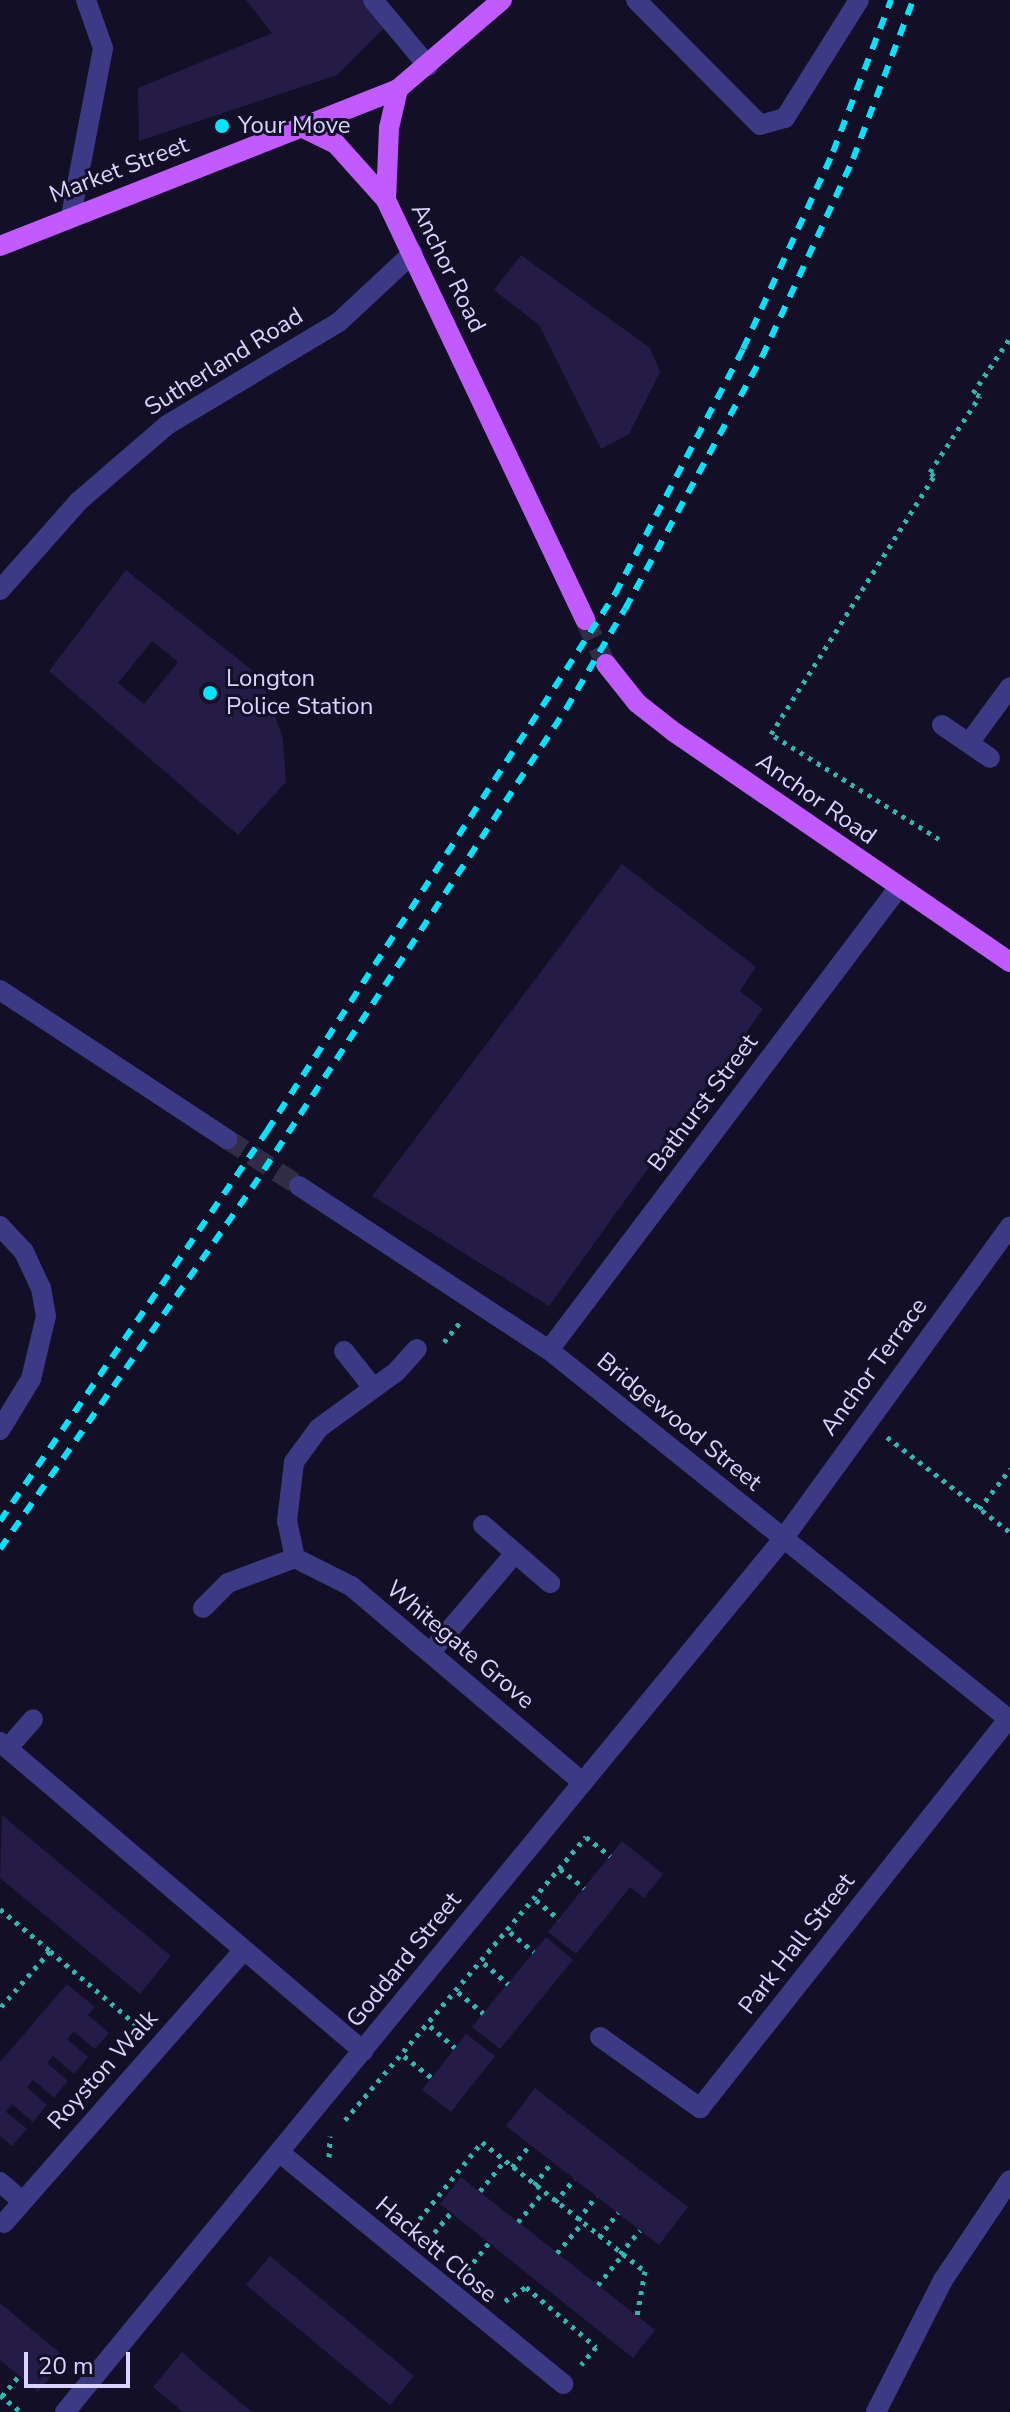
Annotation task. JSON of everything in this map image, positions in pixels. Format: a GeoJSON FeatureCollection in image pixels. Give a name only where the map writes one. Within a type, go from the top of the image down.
{"type":"FeatureCollection","features":[{"type":"Feature","properties":{"kind":"main road","name":"Market Street"},"geometry":{"type":"LineString","coordinates":[[0,246],[398,89],[502,0]]}},
{"type":"Feature","properties":{"kind":"main road","name":"Anchor Road"},"geometry":{"type":"LineString","coordinates":[[386,200],[389,128],[398,89]]}},
{"type":"Feature","properties":{"kind":"main road","name":"Anchor Road"},"geometry":{"type":"LineString","coordinates":[[301,127],[336,144],[386,200],[585,620]]}},
{"type":"Feature","properties":{"kind":"main road","name":"Anchor Road"},"geometry":{"type":"LineString","coordinates":[[606,664],[637,703],[674,732],[1010,962]]}},
{"type":"Feature","properties":{"kind":"street"},"geometry":{"type":"LineString","coordinates":[[71,216],[103,48],[86,0]]}},
{"type":"Feature","properties":{"kind":"street"},"geometry":{"type":"LineString","coordinates":[[373,0],[428,66]]}},
{"type":"Feature","properties":{"kind":"street"},"geometry":{"type":"LineString","coordinates":[[636,0],[760,125],[785,118],[859,0]]}},
{"type":"Feature","properties":{"kind":"street","name":"Sutherland Road"},"geometry":{"type":"LineString","coordinates":[[0,590],[79,501],[167,425],[339,322],[413,253]]}},
{"type":"Feature","properties":{"kind":"street"},"geometry":{"type":"LineString","coordinates":[[969,743],[1010,687]]}},
{"type":"Feature","properties":{"kind":"street"},"geometry":{"type":"LineString","coordinates":[[942,725],[990,758]]}},
{"type":"Feature","properties":{"kind":"street","name":"Bathurst Street"},"geometry":{"type":"LineString","coordinates":[[549,1350],[899,887]]}},
{"type":"Feature","properties":{"kind":"street"},"geometry":{"type":"LineString","coordinates":[[0,990],[227,1139]]}},
{"type":"Feature","properties":{"kind":"street","name":"Bridgewood Street"},"geometry":{"type":"LineString","coordinates":[[299,1186],[549,1350],[1009,1718]]}},
{"type":"Feature","properties":{"kind":"street"},"geometry":{"type":"LineString","coordinates":[[0,1226],[24,1252],[41,1288],[46,1316],[31,1379],[0,1430]]}},
{"type":"Feature","properties":{"kind":"street","name":"Anchor Terrace"},"geometry":{"type":"LineString","coordinates":[[783,1539],[1010,1227]]}},
{"type":"Feature","properties":{"kind":"street"},"geometry":{"type":"LineString","coordinates":[[203,1608],[228,1583],[295,1558],[287,1521],[294,1462],[319,1428],[371,1385],[396,1372],[417,1349]]}},
{"type":"Feature","properties":{"kind":"street"},"geometry":{"type":"LineString","coordinates":[[344,1351],[371,1385]]}},
{"type":"Feature","properties":{"kind":"street"},"geometry":{"type":"LineString","coordinates":[[483,1525],[550,1583]]}},
{"type":"Feature","properties":{"kind":"street","name":"Goddard Street"},"geometry":{"type":"LineString","coordinates":[[65,2412],[783,1539]]}},
{"type":"Feature","properties":{"kind":"street"},"geometry":{"type":"LineString","coordinates":[[430,1653],[515,1553]]}},
{"type":"Feature","properties":{"kind":"street","name":"Whitegate Grove"},"geometry":{"type":"LineString","coordinates":[[295,1558],[351,1586],[583,1783]]}},
{"type":"Feature","properties":{"kind":"street","name":"Park Hall Street"},"geometry":{"type":"LineString","coordinates":[[600,2037],[700,2108],[1009,1718]]}},
{"type":"Feature","properties":{"kind":"street"},"geometry":{"type":"LineString","coordinates":[[33,1719],[4,1745],[242,1952],[363,2051]]}},
{"type":"Feature","properties":{"kind":"street","name":"Royston Walk"},"geometry":{"type":"LineString","coordinates":[[4,2223],[21,2200],[242,1952]]}},
{"type":"Feature","properties":{"kind":"street","name":"Hackett Close"},"geometry":{"type":"LineString","coordinates":[[279,2152],[563,2384]]}},
{"type":"Feature","properties":{"kind":"street"},"geometry":{"type":"LineString","coordinates":[[876,2412],[943,2280],[1010,2180]]}},
{"type":"Feature","properties":{"kind":"street"},"geometry":{"type":"LineString","coordinates":[[0,2182],[21,2200]]}},
{"type":"Feature","properties":{"kind":"path"},"geometry":{"type":"LineString","coordinates":[[939,839],[771,734],[934,476],[930,472],[980,396],[973,393],[1010,338]]}},
{"type":"Feature","properties":{"kind":"path"},"geometry":{"type":"LineString","coordinates":[[417,1349],[431,1358],[476,1302]]}},
{"type":"Feature","properties":{"kind":"path"},"geometry":{"type":"LineString","coordinates":[[866,1421],[1010,1532]]}},
{"type":"Feature","properties":{"kind":"path"},"geometry":{"type":"LineString","coordinates":[[979,1509],[1010,1469]]}},
{"type":"Feature","properties":{"kind":"path"},"geometry":{"type":"LineString","coordinates":[[332,2162],[327,2153],[329,2138],[484,1963],[586,1837],[610,1856]]}},
{"type":"Feature","properties":{"kind":"path"},"geometry":{"type":"LineString","coordinates":[[560,1869],[584,1888]]}},
{"type":"Feature","properties":{"kind":"path"},"geometry":{"type":"LineString","coordinates":[[536,1900],[559,1919]]}},
{"type":"Feature","properties":{"kind":"path"},"geometry":{"type":"LineString","coordinates":[[0,1909],[160,2045]]}},
{"type":"Feature","properties":{"kind":"path"},"geometry":{"type":"LineString","coordinates":[[509,1932],[534,1952]]}},
{"type":"Feature","properties":{"kind":"path"},"geometry":{"type":"LineString","coordinates":[[0,2008],[50,1951]]}},
{"type":"Feature","properties":{"kind":"path"},"geometry":{"type":"LineString","coordinates":[[484,1963],[508,1984]]}},
{"type":"Feature","properties":{"kind":"path"},"geometry":{"type":"LineString","coordinates":[[458,1992],[483,2013]]}},
{"type":"Feature","properties":{"kind":"path"},"geometry":{"type":"LineString","coordinates":[[430,2026],[455,2048]]}},
{"type":"Feature","properties":{"kind":"path"},"geometry":{"type":"LineString","coordinates":[[404,2056],[432,2078]]}},
{"type":"Feature","properties":{"kind":"path"},"geometry":{"type":"LineString","coordinates":[[409,2231],[482,2142],[645,2271],[637,2316]]}},
{"type":"Feature","properties":{"kind":"path"},"geometry":{"type":"LineString","coordinates":[[512,2167],[530,2145]]}},
{"type":"Feature","properties":{"kind":"path"},"geometry":{"type":"LineString","coordinates":[[480,2191],[504,2161]]}},
{"type":"Feature","properties":{"kind":"path"},"geometry":{"type":"LineString","coordinates":[[534,2185],[552,2162]]}},
{"type":"Feature","properties":{"kind":"path"},"geometry":{"type":"LineString","coordinates":[[555,2202],[574,2179]]}},
{"type":"Feature","properties":{"kind":"path"},"geometry":{"type":"LineString","coordinates":[[518,2222],[543,2192]]}},
{"type":"Feature","properties":{"kind":"path"},"geometry":{"type":"LineString","coordinates":[[557,2253],[596,2196]]}},
{"type":"Feature","properties":{"kind":"path"},"geometry":{"type":"LineString","coordinates":[[426,2243],[451,2213]]}},
{"type":"Feature","properties":{"kind":"path"},"geometry":{"type":"LineString","coordinates":[[599,2237],[618,2213]]}},
{"type":"Feature","properties":{"kind":"path"},"geometry":{"type":"LineString","coordinates":[[397,2221],[435,2251]]}},
{"type":"Feature","properties":{"kind":"path"},"geometry":{"type":"LineString","coordinates":[[598,2285],[640,2230]]}},
{"type":"Feature","properties":{"kind":"path"},"geometry":{"type":"LineString","coordinates":[[463,2275],[489,2243]]}},
{"type":"Feature","properties":{"kind":"path"},"geometry":{"type":"LineString","coordinates":[[454,2267],[472,2283]]}},
{"type":"Feature","properties":{"kind":"path"},"geometry":{"type":"LineString","coordinates":[[499,2300],[508,2302],[526,2287],[596,2347],[563,2384]]}},
{"type":"Feature","properties":{"kind":"path"},"geometry":{"type":"LineString","coordinates":[[19,2376],[1,2396],[21,2412]]}},
{"type":"Feature","properties":{"kind":"building"},"geometry":{"type":"Polygon","coordinates":[[[246,0],[363,0],[385,27],[337,75],[139,141],[138,88],[272,33],[246,0]]]}},
{"type":"Feature","properties":{"kind":"building"},"geometry":{"type":"Polygon","coordinates":[[[521,255],[650,348],[660,372],[629,434],[601,449],[539,325],[494,290],[521,255]]]}},
{"type":"Feature","properties":{"kind":"building","name":"Longton Police Station"},"geometry":{"type":"Polygon","coordinates":[[[126,570],[262,678],[283,739],[286,782],[238,835],[49,671],[126,570]],[[152,641],[118,683],[144,704],[178,662],[152,641]]]}},
{"type":"Feature","properties":{"kind":"building"},"geometry":{"type":"Polygon","coordinates":[[[622,864],[756,967],[740,991],[763,1009],[549,1306],[372,1196],[622,864]]]}},
{"type":"Feature","properties":{"kind":"building"},"geometry":{"type":"Polygon","coordinates":[[[2,1815],[171,1956],[140,1994],[0,1878],[2,1815]]]}},
{"type":"Feature","properties":{"kind":"building"},"geometry":{"type":"Polygon","coordinates":[[[622,1841],[663,1874],[644,1898],[630,1887],[576,1954],[548,1932],[622,1841]]]}},
{"type":"Feature","properties":{"kind":"building"},"geometry":{"type":"Polygon","coordinates":[[[546,1937],[573,1960],[500,2049],[472,2027],[546,1937]]]}},
{"type":"Feature","properties":{"kind":"building"},"geometry":{"type":"Polygon","coordinates":[[[67,1984],[95,2007],[88,2015],[109,2033],[95,2049],[74,2032],[67,2039],[88,2057],[74,2074],[53,2056],[47,2063],[68,2081],[54,2098],[33,2080],[27,2087],[47,2105],[33,2122],[12,2104],[6,2112],[27,2129],[12,2146],[0,2136],[0,2062],[67,1984]]]}},
{"type":"Feature","properties":{"kind":"building"},"geometry":{"type":"Polygon","coordinates":[[[466,2034],[495,2056],[451,2112],[422,2090],[466,2034]]]}},
{"type":"Feature","properties":{"kind":"building"},"geometry":{"type":"Polygon","coordinates":[[[535,2088],[688,2207],[659,2245],[506,2126],[535,2088]]]}},
{"type":"Feature","properties":{"kind":"building"},"geometry":{"type":"Polygon","coordinates":[[[461,2177],[655,2330],[633,2358],[440,2204],[461,2177]]]}},
{"type":"Feature","properties":{"kind":"building"},"geometry":{"type":"Polygon","coordinates":[[[270,2256],[414,2376],[390,2405],[246,2285],[270,2256]]]}},
{"type":"Feature","properties":{"kind":"building"},"geometry":{"type":"Polygon","coordinates":[[[0,2303],[66,2358],[38,2392],[0,2360],[0,2303]]]}},
{"type":"Feature","properties":{"kind":"building"},"geometry":{"type":"Polygon","coordinates":[[[182,2352],[252,2412],[183,2412],[153,2387],[182,2352]]]}},
{"type":"Feature","properties":{"kind":"tunnel"},"geometry":{"type":"LineString","coordinates":[[585,620],[606,664]]}},
{"type":"Feature","properties":{"kind":"tunnel"},"geometry":{"type":"LineString","coordinates":[[227,1139],[299,1186]]}},
{"type":"Feature","properties":{"kind":"railway"},"geometry":{"type":"LineString","coordinates":[[0,1521],[267,1131],[615,594],[743,349],[833,152],[891,0]]}},
{"type":"Feature","properties":{"kind":"railway"},"geometry":{"type":"LineString","coordinates":[[0,1549],[252,1188],[566,709],[625,609],[762,357],[853,159],[913,0]]}},
{"type":"Feature","properties":{"kind":"place","name":"Your Move"},"geometry":{"type":"Point","coordinates":[222,126]}},
{"type":"Feature","properties":{"kind":"place","name":"Longton Police Station"},"geometry":{"type":"Point","coordinates":[210,693]}}]}
